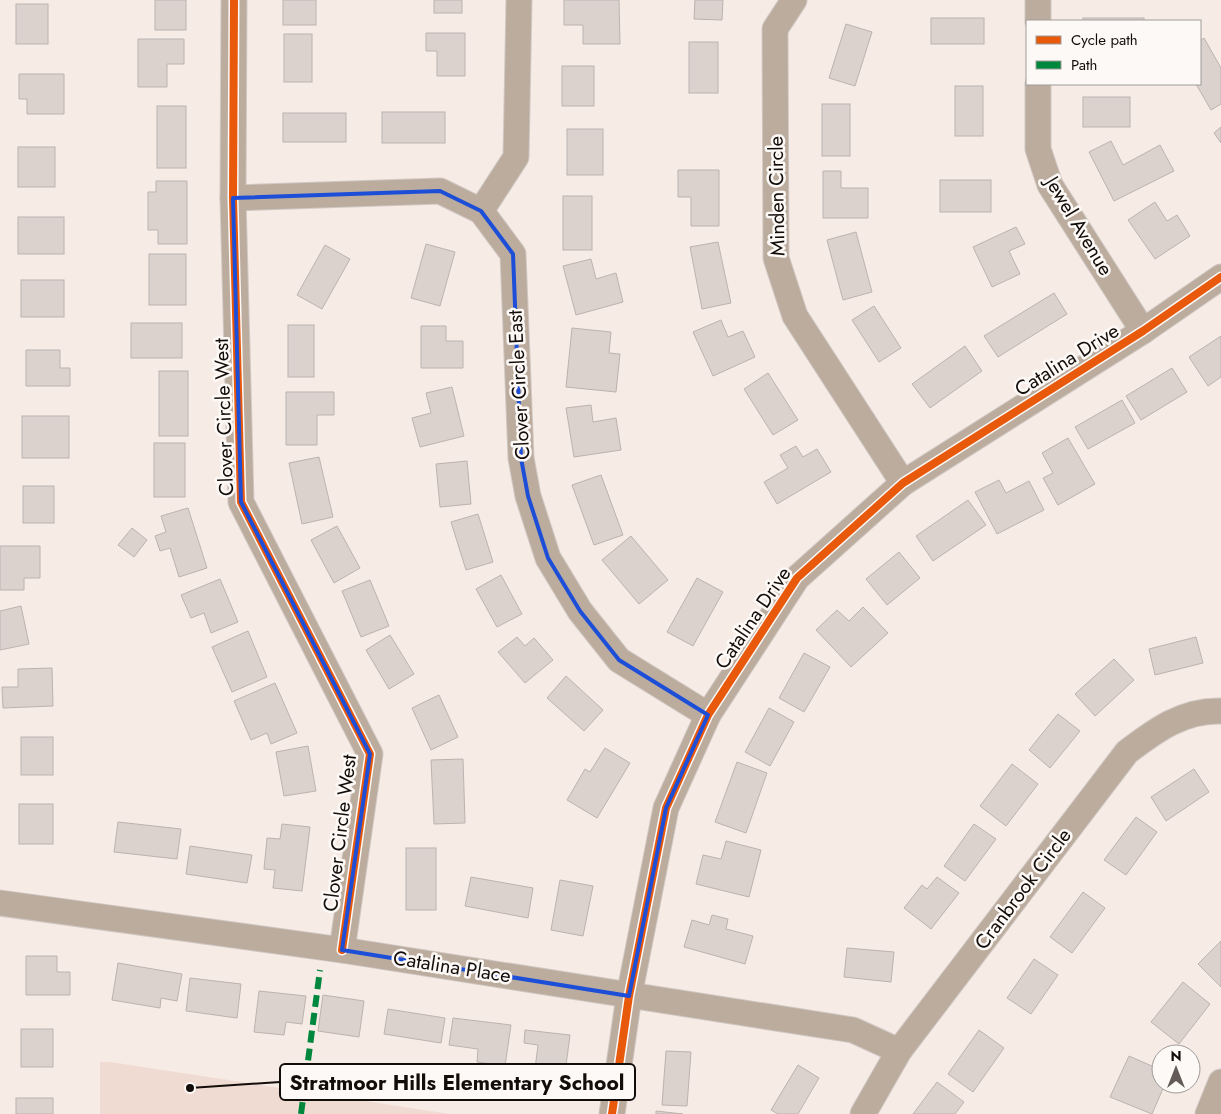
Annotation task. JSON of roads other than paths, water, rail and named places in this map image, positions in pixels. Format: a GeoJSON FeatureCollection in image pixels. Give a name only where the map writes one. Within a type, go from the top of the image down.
{"type":"FeatureCollection","features":[{"type":"Feature","properties":{"kind":"street","name":"Clover Circle West"},"geometry":{"type":"LineString","coordinates":[[234,0],[233,198],[241,502],[370,754],[342,950]]}},
{"type":"Feature","properties":{"kind":"street"},"geometry":{"type":"LineString","coordinates":[[233,198],[440,191],[481,211],[516,157],[519,0]]}},
{"type":"Feature","properties":{"kind":"street","name":"Minden Circle"},"geometry":{"type":"LineString","coordinates":[[794,0],[775,29],[776,258],[795,316],[903,483]]}},
{"type":"Feature","properties":{"kind":"street"},"geometry":{"type":"LineString","coordinates":[[1038,0],[1038,20]]}},
{"type":"Feature","properties":{"kind":"street","name":"Jewel Avenue"},"geometry":{"type":"LineString","coordinates":[[1038,85],[1038,150],[1050,185],[1143,331]]}},
{"type":"Feature","properties":{"kind":"street","name":"Clover Circle East"},"geometry":{"type":"LineString","coordinates":[[481,211],[513,254],[521,458],[528,496],[548,558],[580,611],[619,660],[708,715]]}},
{"type":"Feature","properties":{"kind":"street","name":"Catalina Drive"},"geometry":{"type":"LineString","coordinates":[[612,1114],[629,996],[666,808],[708,715],[796,578],[903,483],[1143,331],[1221,278]]}},
{"type":"Feature","properties":{"kind":"street","name":"Cranbrook Circle"},"geometry":{"type":"LineString","coordinates":[[863,1114],[899,1051],[1126,752],[1164,724],[1205,711],[1221,711]]}},
{"type":"Feature","properties":{"kind":"street","name":"Catalina Place"},"geometry":{"type":"LineString","coordinates":[[0,903],[342,950],[852,1030],[899,1051]]}},
{"type":"Feature","properties":{"kind":"street"},"geometry":{"type":"LineString","coordinates":[[1208,1114],[1221,1082]]}},
{"type":"Feature","properties":{"kind":"place","name":"Stratmoor Hills Elementary School"},"geometry":{"type":"Point","coordinates":[190,1088]}}]}
